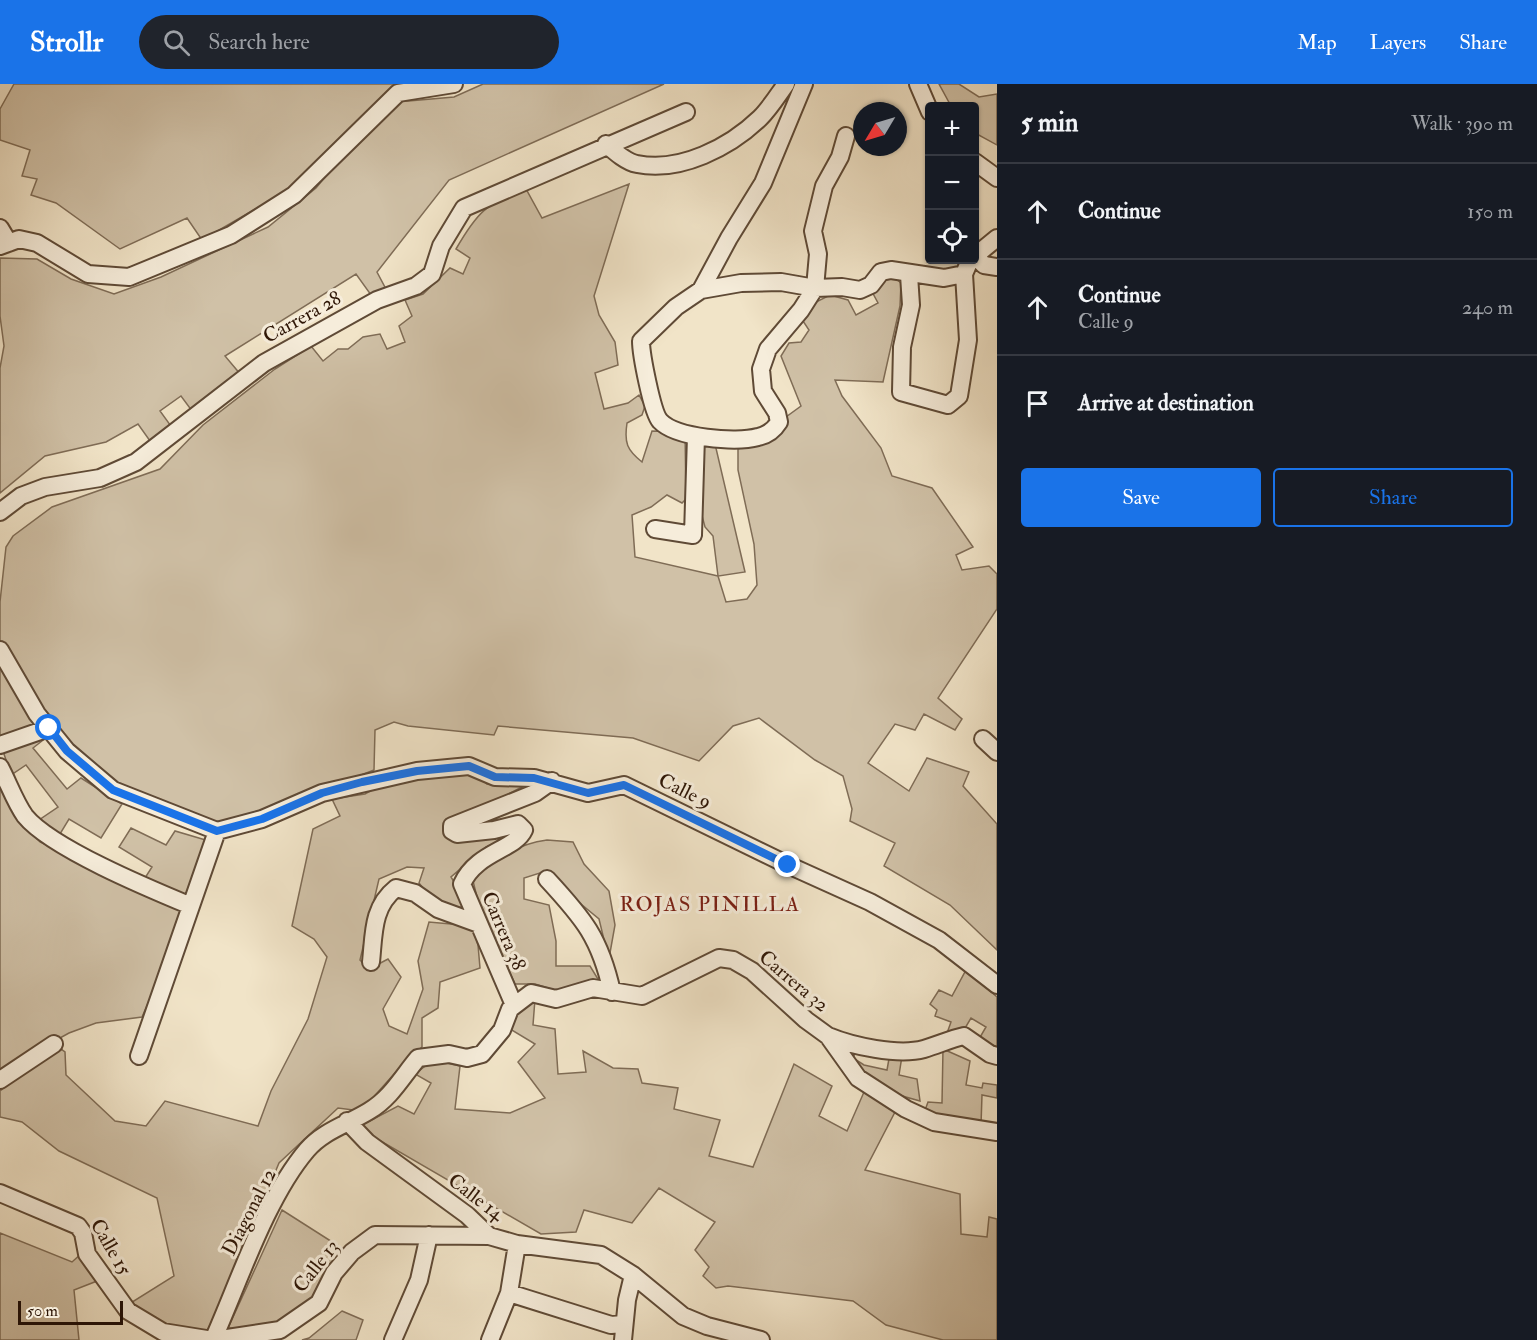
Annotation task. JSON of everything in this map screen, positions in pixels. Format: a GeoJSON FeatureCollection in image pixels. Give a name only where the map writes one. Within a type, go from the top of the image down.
{"type":"FeatureCollection","features":[{"type":"Feature","properties":{"kind":"street"},"geometry":{"type":"LineString","coordinates":[[0,228],[5,244],[19,239],[37,243],[88,274],[129,277],[231,235],[294,195],[398,93],[454,84]]}},
{"type":"Feature","properties":{"kind":"street"},"geometry":{"type":"LineString","coordinates":[[606,144],[636,164],[669,166],[704,155],[734,138],[761,117],[786,84]]}},
{"type":"Feature","properties":{"kind":"street"},"geometry":{"type":"LineString","coordinates":[[701,290],[729,238],[763,183],[804,84]]}},
{"type":"Feature","properties":{"kind":"street"},"geometry":{"type":"LineString","coordinates":[[918,84],[926,102]]}},
{"type":"Feature","properties":{"kind":"street","name":"Carrera 28"},"geometry":{"type":"LineString","coordinates":[[0,512],[21,496],[45,487],[100,478],[136,462],[264,363],[377,300],[416,286],[432,274],[446,235],[464,208],[606,144],[686,112]]}},
{"type":"Feature","properties":{"kind":"street"},"geometry":{"type":"LineString","coordinates":[[846,136],[840,157],[824,186],[815,222],[814,240],[818,254],[815,288],[768,349],[761,369],[763,391],[780,422],[773,431],[758,438],[696,436],[662,423],[656,415],[641,341],[676,307],[701,290],[741,283],[781,282],[815,288],[842,287],[860,290],[871,285],[881,272],[891,270],[909,275],[944,278],[967,267],[968,340],[959,396],[948,405],[901,392],[902,346],[911,305],[909,275]]}},
{"type":"Feature","properties":{"kind":"street"},"geometry":{"type":"LineString","coordinates":[[979,165],[997,178]]}},
{"type":"Feature","properties":{"kind":"street"},"geometry":{"type":"LineString","coordinates":[[979,253],[997,238]]}},
{"type":"Feature","properties":{"kind":"street"},"geometry":{"type":"LineString","coordinates":[[979,260],[984,265],[997,267]]}},
{"type":"Feature","properties":{"kind":"street"},"geometry":{"type":"LineString","coordinates":[[655,529],[693,535],[696,436]]}},
{"type":"Feature","properties":{"kind":"street"},"geometry":{"type":"LineString","coordinates":[[0,650],[49,728],[67,751],[113,790],[217,831],[139,1056]]}},
{"type":"Feature","properties":{"kind":"street"},"geometry":{"type":"LineString","coordinates":[[0,746],[49,728]]}},
{"type":"Feature","properties":{"kind":"street"},"geometry":{"type":"LineString","coordinates":[[982,740],[997,752]]}},
{"type":"Feature","properties":{"kind":"street"},"geometry":{"type":"LineString","coordinates":[[0,766],[24,814],[41,833],[142,885],[191,906]]}},
{"type":"Feature","properties":{"kind":"street","name":"Calle 9"},"geometry":{"type":"LineString","coordinates":[[217,831],[262,819],[322,793],[417,771],[469,766],[495,777],[552,781],[588,793],[624,785],[788,865],[870,902],[939,940],[997,985]]}},
{"type":"Feature","properties":{"kind":"street","name":"Carrera 38"},"geometry":{"type":"LineString","coordinates":[[514,1005],[462,884],[467,872],[490,854],[520,838],[524,830],[518,824],[494,830],[457,834],[452,831],[452,826],[535,793],[552,781]]}},
{"type":"Feature","properties":{"kind":"street"},"geometry":{"type":"LineString","coordinates":[[548,879],[587,923],[605,959],[612,992]]}},
{"type":"Feature","properties":{"kind":"street"},"geometry":{"type":"LineString","coordinates":[[371,962],[375,926],[382,899],[396,888],[415,893],[438,909],[479,924]]}},
{"type":"Feature","properties":{"kind":"street","name":"Carrera 32"},"geometry":{"type":"LineString","coordinates":[[514,1005],[531,993],[556,999],[592,988],[642,996],[719,958],[733,960],[752,971],[806,1020],[828,1035],[858,1077],[906,1109],[934,1122],[997,1132]]}},
{"type":"Feature","properties":{"kind":"street"},"geometry":{"type":"LineString","coordinates":[[347,1121],[368,1112],[395,1091],[418,1058],[449,1054],[467,1058],[482,1054],[502,1030],[514,1005]]}},
{"type":"Feature","properties":{"kind":"street"},"geometry":{"type":"LineString","coordinates":[[828,1035],[846,1043],[888,1050],[923,1050],[945,1040],[964,1036],[990,1054],[997,1056]]}},
{"type":"Feature","properties":{"kind":"street"},"geometry":{"type":"LineString","coordinates":[[0,1080],[54,1044]]}},
{"type":"Feature","properties":{"kind":"street","name":"Calle 14"},"geometry":{"type":"LineString","coordinates":[[347,1121],[367,1142],[467,1215],[489,1236],[517,1244],[601,1255],[633,1275],[683,1316],[707,1326],[761,1340]]}},
{"type":"Feature","properties":{"kind":"street","name":"Diagonal 12"},"geometry":{"type":"LineString","coordinates":[[213,1340],[270,1210],[286,1182],[307,1149],[347,1121]]}},
{"type":"Feature","properties":{"kind":"street","name":"Calle 15"},"geometry":{"type":"LineString","coordinates":[[0,1193],[78,1226],[83,1233],[87,1254],[128,1311],[163,1332],[213,1340]]}},
{"type":"Feature","properties":{"kind":"street","name":"Calle 13"},"geometry":{"type":"LineString","coordinates":[[213,1340],[280,1330],[319,1303],[334,1273],[352,1252],[375,1235],[489,1236]]}},
{"type":"Feature","properties":{"kind":"street"},"geometry":{"type":"LineString","coordinates":[[393,1340],[402,1297],[419,1280],[429,1235]]}},
{"type":"Feature","properties":{"kind":"street"},"geometry":{"type":"LineString","coordinates":[[490,1340],[509,1293],[517,1244]]}},
{"type":"Feature","properties":{"kind":"street"},"geometry":{"type":"LineString","coordinates":[[509,1293],[611,1325],[623,1332],[633,1275]]}},
{"type":"Feature","properties":{"kind":"shaded area"},"geometry":{"type":"Polygon","coordinates":[[[14,84],[400,84],[290,189],[202,240],[187,218],[120,249],[56,203],[31,195],[37,179],[22,176],[30,150],[0,140],[0,109],[14,84]]]}},
{"type":"Feature","properties":{"kind":"shaded area"},"geometry":{"type":"Polygon","coordinates":[[[483,84],[664,84],[449,180],[377,272],[387,291],[371,295],[356,274],[225,356],[241,375],[195,415],[181,396],[160,411],[176,433],[155,448],[138,424],[106,442],[45,456],[0,493],[0,368],[4,346],[0,316],[0,258],[37,259],[71,279],[114,294],[161,277],[268,227],[316,188],[345,153],[397,102],[454,97],[483,84]]]}},
{"type":"Feature","properties":{"kind":"shaded area"},"geometry":{"type":"Polygon","coordinates":[[[939,84],[959,84],[979,97],[997,94],[997,145],[979,135],[979,102],[949,102],[939,84]]]}},
{"type":"Feature","properties":{"kind":"shaded area"},"geometry":{"type":"Polygon","coordinates":[[[629,184],[594,296],[599,315],[615,342],[618,365],[595,373],[604,409],[628,403],[639,395],[645,406],[642,415],[627,423],[626,430],[628,446],[642,462],[652,431],[685,432],[686,499],[682,503],[667,495],[651,507],[632,515],[635,557],[718,576],[726,602],[747,599],[757,585],[754,544],[738,470],[738,449],[774,437],[786,417],[801,406],[781,356],[789,343],[801,342],[809,330],[799,315],[804,308],[830,295],[848,300],[856,315],[878,303],[870,288],[878,281],[895,278],[901,283],[900,306],[883,382],[835,380],[842,396],[881,448],[892,476],[932,488],[973,547],[956,555],[962,570],[989,566],[997,574],[997,609],[938,698],[962,719],[955,730],[924,714],[915,730],[895,724],[868,763],[909,791],[927,758],[969,772],[963,786],[997,824],[997,950],[950,905],[884,866],[895,843],[850,821],[852,809],[843,776],[815,760],[759,718],[733,726],[699,761],[633,738],[498,726],[494,735],[408,726],[394,722],[375,730],[374,770],[259,815],[219,824],[120,785],[75,752],[31,696],[0,641],[0,602],[6,547],[13,536],[52,507],[160,469],[203,425],[275,369],[311,346],[323,361],[338,349],[348,349],[363,337],[380,334],[387,349],[405,342],[399,326],[412,316],[405,300],[423,294],[450,268],[463,274],[470,258],[456,249],[477,217],[501,199],[526,189],[542,218],[629,184]]]}},
{"type":"Feature","properties":{"kind":"shaded area"},"geometry":{"type":"Polygon","coordinates":[[[702,443],[715,444],[745,572],[718,576],[713,536],[705,527],[701,512],[702,443]]]}},
{"type":"Feature","properties":{"kind":"shaded area"},"geometry":{"type":"Polygon","coordinates":[[[0,657],[39,725],[0,740],[0,657]]]}},
{"type":"Feature","properties":{"kind":"shaded area"},"geometry":{"type":"Polygon","coordinates":[[[47,737],[33,748],[67,789],[81,778],[122,804],[101,838],[69,819],[60,834],[39,820],[58,807],[26,765],[11,775],[2,748],[47,737]]]}},
{"type":"Feature","properties":{"kind":"shaded area"},"geometry":{"type":"Polygon","coordinates":[[[461,774],[479,776],[487,784],[531,782],[479,810],[453,819],[444,827],[454,842],[474,841],[509,832],[516,836],[486,847],[451,877],[460,892],[463,912],[430,897],[419,883],[424,868],[407,867],[379,879],[360,960],[369,969],[388,959],[401,977],[383,1009],[389,1026],[407,1034],[423,989],[418,961],[429,922],[473,926],[478,945],[480,968],[440,982],[438,1008],[422,1018],[422,1047],[403,1064],[361,1111],[338,1108],[279,1163],[208,1334],[165,1326],[129,1304],[174,1276],[157,1198],[59,1151],[22,1122],[0,1117],[0,1091],[58,1047],[65,1052],[66,1075],[115,1121],[146,1126],[165,1101],[258,1126],[271,1091],[308,1019],[327,957],[314,939],[292,926],[313,829],[340,816],[332,799],[365,794],[388,781],[461,774]]]}},
{"type":"Feature","properties":{"kind":"shaded area"},"geometry":{"type":"Polygon","coordinates":[[[0,781],[16,815],[40,842],[182,908],[171,951],[142,1017],[96,1023],[69,1033],[0,1071],[0,781]]]}},
{"type":"Feature","properties":{"kind":"shaded area"},"geometry":{"type":"Polygon","coordinates":[[[131,828],[166,845],[175,831],[209,841],[188,896],[143,881],[152,867],[119,847],[131,828]]]}},
{"type":"Feature","properties":{"kind":"shaded area"},"geometry":{"type":"Polygon","coordinates":[[[547,840],[573,842],[584,864],[609,891],[615,925],[610,953],[606,948],[599,919],[559,886],[546,871],[524,878],[524,899],[549,905],[556,941],[556,966],[590,966],[601,984],[558,991],[535,984],[515,984],[478,901],[473,881],[480,873],[497,859],[516,849],[547,840]]]}},
{"type":"Feature","properties":{"kind":"shaded area"},"geometry":{"type":"Polygon","coordinates":[[[966,970],[997,997],[997,1047],[979,1039],[986,1027],[971,1018],[961,1035],[946,1036],[951,1022],[935,1016],[937,1010],[930,1004],[939,990],[952,996],[966,970]]]}},
{"type":"Feature","properties":{"kind":"shaded area"},"geometry":{"type":"Polygon","coordinates":[[[535,999],[533,1025],[555,1029],[558,1074],[586,1072],[583,1051],[613,1068],[638,1069],[642,1083],[678,1088],[674,1109],[720,1120],[709,1156],[753,1167],[794,1064],[832,1086],[819,1116],[847,1131],[864,1092],[895,1112],[865,1170],[960,1194],[961,1234],[987,1237],[989,1217],[997,1219],[997,1340],[943,1340],[886,1325],[853,1301],[728,1286],[716,1288],[703,1276],[709,1267],[695,1250],[715,1222],[659,1188],[632,1223],[584,1210],[576,1232],[541,1234],[360,1129],[362,1125],[398,1106],[414,1114],[431,1083],[415,1074],[433,1060],[460,1066],[455,1109],[510,1113],[545,1098],[518,1062],[535,1044],[510,1029],[520,1008],[535,999]]]}},
{"type":"Feature","properties":{"kind":"shaded area"},"geometry":{"type":"Polygon","coordinates":[[[835,1040],[857,1049],[853,1058],[864,1065],[887,1070],[890,1053],[902,1056],[899,1075],[917,1079],[920,1101],[892,1092],[871,1080],[852,1063],[835,1040]]]}},
{"type":"Feature","properties":{"kind":"shaded area"},"geometry":{"type":"Polygon","coordinates":[[[943,1049],[970,1061],[966,1085],[982,1088],[983,1083],[997,1085],[997,1098],[982,1095],[981,1125],[924,1113],[928,1102],[942,1103],[943,1049]]]}},
{"type":"Feature","properties":{"kind":"shaded area"},"geometry":{"type":"Polygon","coordinates":[[[282,1210],[348,1252],[316,1293],[287,1322],[267,1330],[228,1328],[282,1210]]]}},
{"type":"Feature","properties":{"kind":"shaded area"},"geometry":{"type":"Polygon","coordinates":[[[0,1233],[72,1262],[81,1254],[97,1281],[74,1290],[79,1340],[0,1340],[0,1233]]]}},
{"type":"Feature","properties":{"kind":"shaded area"},"geometry":{"type":"Polygon","coordinates":[[[342,1311],[363,1320],[356,1340],[302,1340],[309,1338],[342,1311]]]}},
{"type":"Feature","properties":{"kind":"district","name":"ROJAS PINILLA"},"geometry":{"type":"Point","coordinates":[710,904]}},
{"type":"Feature","properties":{"kind":"route"},"geometry":{"type":"LineString","coordinates":[[49,728],[67,751],[113,790],[217,831],[262,819],[322,793],[362,782],[417,771],[469,766],[495,777],[552,781],[588,793],[624,785],[788,865]]}}]}
